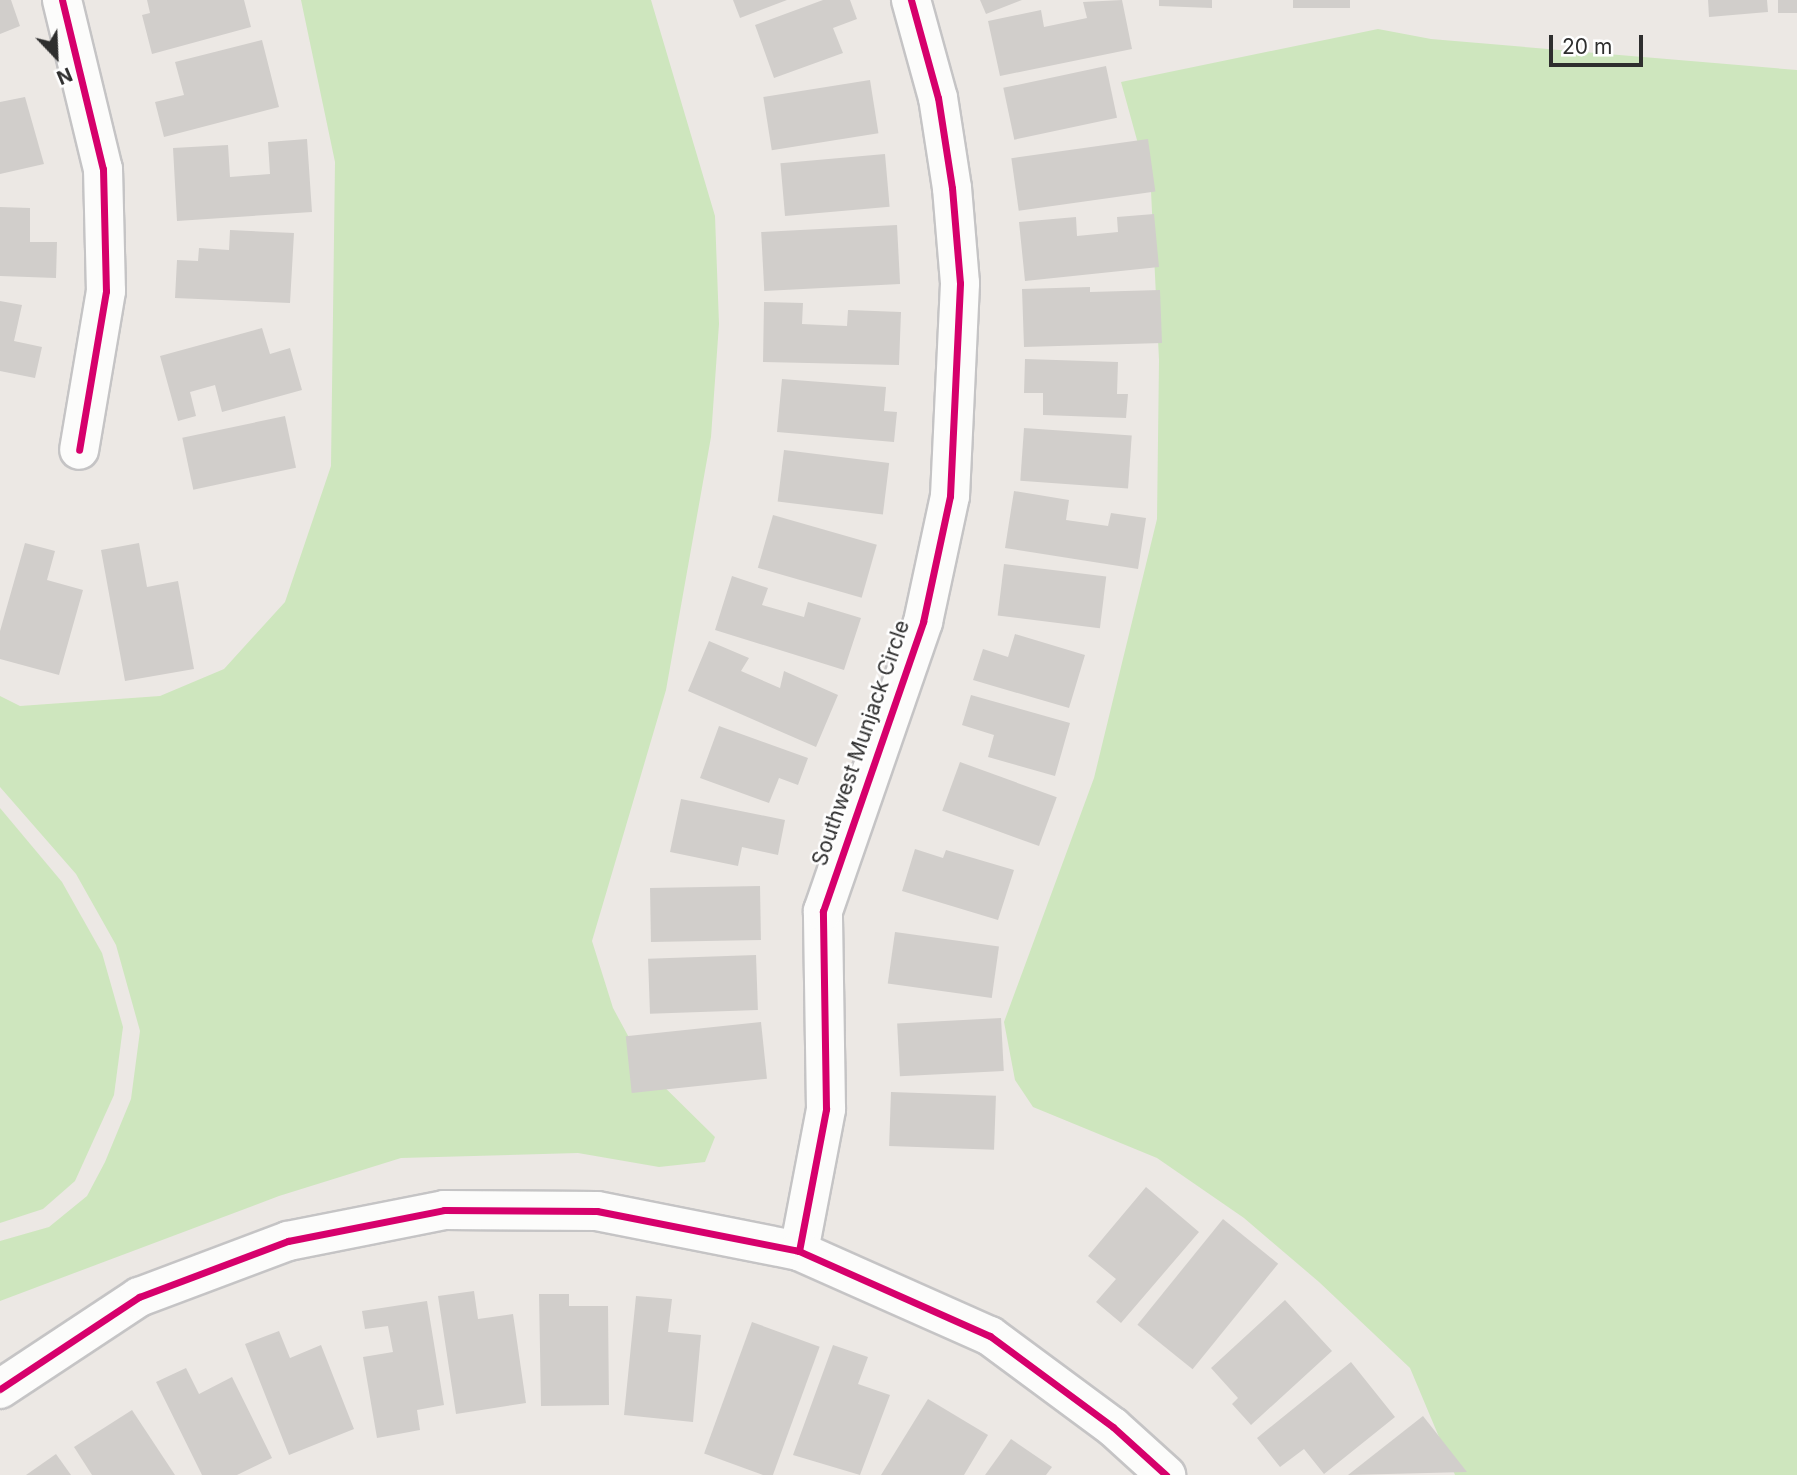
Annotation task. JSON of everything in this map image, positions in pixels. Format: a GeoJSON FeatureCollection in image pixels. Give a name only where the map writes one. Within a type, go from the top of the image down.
{"type":"FeatureCollection","features":[{"type":"Feature","properties":{"kind":"street"},"geometry":{"type":"LineString","coordinates":[[62,0],[103,169],[106,291],[79,450]]}},
{"type":"Feature","properties":{"kind":"street","name":"Southwest Munjack Circle"},"geometry":{"type":"LineString","coordinates":[[799,1251],[826,1109],[823,911],[923,622],[950,496],[960,283],[952,188],[938,98],[911,0]]}},
{"type":"Feature","properties":{"kind":"street"},"geometry":{"type":"LineString","coordinates":[[0,1389],[139,1297],[288,1241],[444,1210],[597,1211],[799,1251],[990,1336],[1113,1427],[1166,1475]]}},
{"type":"Feature","properties":{"kind":"green space"},"geometry":{"type":"Polygon","coordinates":[[[301,0],[651,0],[715,216],[719,324],[711,437],[666,690],[592,941],[613,1008],[646,1069],[715,1137],[705,1162],[659,1167],[578,1153],[401,1158],[279,1196],[0,1301],[0,1241],[49,1227],[87,1196],[105,1162],[131,1099],[140,1031],[116,945],[76,874],[0,787],[0,696],[20,706],[160,696],[224,669],[285,602],[331,466],[335,162],[301,0]]]}},
{"type":"Feature","properties":{"kind":"green space"},"geometry":{"type":"Polygon","coordinates":[[[1378,29],[1431,39],[1797,70],[1797,1475],[1455,1475],[1410,1368],[1319,1282],[1244,1218],[1157,1158],[1033,1107],[1015,1080],[1004,1022],[1094,778],[1157,519],[1159,360],[1151,191],[1121,82],[1378,29]]]}},
{"type":"Feature","properties":{"kind":"green space"},"geometry":{"type":"Polygon","coordinates":[[[0,808],[62,882],[102,953],[123,1027],[114,1095],[75,1181],[43,1209],[0,1223],[0,808]]]}},
{"type":"Feature","properties":{"kind":"building"},"geometry":{"type":"Polygon","coordinates":[[[0,0],[11,0],[20,26],[0,34],[0,0]]]}},
{"type":"Feature","properties":{"kind":"building"},"geometry":{"type":"Polygon","coordinates":[[[147,0],[244,0],[251,27],[152,54],[142,15],[150,13],[147,0]]]}},
{"type":"Feature","properties":{"kind":"building"},"geometry":{"type":"Polygon","coordinates":[[[733,0],[787,0],[740,18],[733,0]]]}},
{"type":"Feature","properties":{"kind":"building"},"geometry":{"type":"Polygon","coordinates":[[[823,0],[850,0],[857,19],[833,28],[843,53],[774,78],[755,25],[823,0]]]}},
{"type":"Feature","properties":{"kind":"building"},"geometry":{"type":"Polygon","coordinates":[[[980,0],[1022,0],[986,14],[980,0]]]}},
{"type":"Feature","properties":{"kind":"building"},"geometry":{"type":"Polygon","coordinates":[[[1122,0],[1132,49],[1000,76],[988,21],[1041,10],[1044,27],[1087,18],[1083,2],[1122,0]]]}},
{"type":"Feature","properties":{"kind":"building"},"geometry":{"type":"Polygon","coordinates":[[[1159,0],[1212,0],[1212,8],[1159,6],[1159,0]]]}},
{"type":"Feature","properties":{"kind":"building"},"geometry":{"type":"Polygon","coordinates":[[[1293,0],[1350,0],[1350,8],[1293,8],[1293,0]]]}},
{"type":"Feature","properties":{"kind":"building"},"geometry":{"type":"Polygon","coordinates":[[[1708,0],[1767,0],[1768,12],[1709,17],[1708,0]]]}},
{"type":"Feature","properties":{"kind":"building"},"geometry":{"type":"Polygon","coordinates":[[[1778,0],[1797,0],[1797,13],[1778,13],[1778,0]]]}},
{"type":"Feature","properties":{"kind":"building"},"geometry":{"type":"Polygon","coordinates":[[[262,40],[279,107],[164,137],[155,102],[184,95],[175,62],[262,40]]]}},
{"type":"Feature","properties":{"kind":"building"},"geometry":{"type":"Polygon","coordinates":[[[1106,66],[1117,118],[1014,140],[1003,88],[1106,66]]]}},
{"type":"Feature","properties":{"kind":"building"},"geometry":{"type":"Polygon","coordinates":[[[870,80],[878,133],[772,150],[763,97],[870,80]]]}},
{"type":"Feature","properties":{"kind":"building"},"geometry":{"type":"Polygon","coordinates":[[[25,97],[44,164],[0,174],[0,102],[25,97]]]}},
{"type":"Feature","properties":{"kind":"building"},"geometry":{"type":"Polygon","coordinates":[[[307,139],[312,212],[177,221],[173,148],[228,145],[230,177],[270,174],[268,142],[307,139]]]}},
{"type":"Feature","properties":{"kind":"building"},"geometry":{"type":"Polygon","coordinates":[[[1148,139],[1155,191],[1019,211],[1011,158],[1148,139]]]}},
{"type":"Feature","properties":{"kind":"building"},"geometry":{"type":"Polygon","coordinates":[[[885,154],[890,207],[785,216],[780,163],[885,154]]]}},
{"type":"Feature","properties":{"kind":"building"},"geometry":{"type":"Polygon","coordinates":[[[0,207],[30,208],[30,242],[57,242],[56,278],[0,276],[0,207]]]}},
{"type":"Feature","properties":{"kind":"building"},"geometry":{"type":"Polygon","coordinates":[[[1154,214],[1159,267],[1025,281],[1019,222],[1076,217],[1077,236],[1118,232],[1117,217],[1154,214]]]}},
{"type":"Feature","properties":{"kind":"building"},"geometry":{"type":"Polygon","coordinates":[[[897,225],[900,284],[764,291],[761,232],[897,225]]]}},
{"type":"Feature","properties":{"kind":"building"},"geometry":{"type":"Polygon","coordinates":[[[230,230],[294,233],[290,303],[175,298],[177,260],[198,261],[199,248],[229,250],[230,230]]]}},
{"type":"Feature","properties":{"kind":"building"},"geometry":{"type":"Polygon","coordinates":[[[1090,287],[1090,292],[1160,290],[1162,343],[1024,347],[1022,289],[1090,287]]]}},
{"type":"Feature","properties":{"kind":"building"},"geometry":{"type":"Polygon","coordinates":[[[0,301],[22,305],[14,341],[42,347],[35,378],[0,371],[0,301]]]}},
{"type":"Feature","properties":{"kind":"building"},"geometry":{"type":"Polygon","coordinates":[[[764,302],[803,303],[802,324],[847,326],[848,310],[901,312],[899,365],[763,362],[764,302]]]}},
{"type":"Feature","properties":{"kind":"building"},"geometry":{"type":"Polygon","coordinates":[[[262,328],[270,354],[290,348],[302,390],[222,412],[215,385],[190,392],[196,416],[178,421],[160,356],[262,328]]]}},
{"type":"Feature","properties":{"kind":"building"},"geometry":{"type":"Polygon","coordinates":[[[1025,359],[1118,362],[1117,394],[1128,394],[1126,418],[1043,415],[1043,393],[1024,393],[1025,359]]]}},
{"type":"Feature","properties":{"kind":"building"},"geometry":{"type":"Polygon","coordinates":[[[782,379],[886,387],[884,411],[897,412],[894,442],[777,432],[782,379]]]}},
{"type":"Feature","properties":{"kind":"building"},"geometry":{"type":"Polygon","coordinates":[[[285,416],[296,468],[193,490],[182,438],[285,416]]]}},
{"type":"Feature","properties":{"kind":"building"},"geometry":{"type":"Polygon","coordinates":[[[1024,428],[1132,436],[1128,488],[1020,481],[1024,428]]]}},
{"type":"Feature","properties":{"kind":"building"},"geometry":{"type":"Polygon","coordinates":[[[784,450],[889,463],[883,515],[778,502],[784,450]]]}},
{"type":"Feature","properties":{"kind":"building"},"geometry":{"type":"Polygon","coordinates":[[[1014,491],[1069,500],[1066,520],[1108,526],[1111,513],[1146,518],[1138,569],[1005,548],[1014,491]]]}},
{"type":"Feature","properties":{"kind":"building"},"geometry":{"type":"Polygon","coordinates":[[[773,515],[877,545],[862,598],[758,568],[773,515]]]}},
{"type":"Feature","properties":{"kind":"building"},"geometry":{"type":"Polygon","coordinates":[[[25,543],[55,551],[47,580],[83,590],[59,675],[0,659],[0,631],[25,543]]]}},
{"type":"Feature","properties":{"kind":"building"},"geometry":{"type":"Polygon","coordinates":[[[139,543],[147,587],[178,581],[194,669],[125,681],[101,550],[139,543]]]}},
{"type":"Feature","properties":{"kind":"building"},"geometry":{"type":"Polygon","coordinates":[[[1004,564],[1106,577],[1100,628],[998,616],[1004,564]]]}},
{"type":"Feature","properties":{"kind":"building"},"geometry":{"type":"Polygon","coordinates":[[[732,576],[768,588],[762,605],[804,617],[808,602],[861,618],[844,670],[715,630],[732,576]]]}},
{"type":"Feature","properties":{"kind":"building"},"geometry":{"type":"Polygon","coordinates":[[[1015,634],[1085,655],[1069,708],[973,680],[983,649],[1008,657],[1015,634]]]}},
{"type":"Feature","properties":{"kind":"building"},"geometry":{"type":"Polygon","coordinates":[[[709,641],[749,658],[741,671],[780,688],[784,671],[838,695],[816,747],[688,691],[709,641]]]}},
{"type":"Feature","properties":{"kind":"building"},"geometry":{"type":"Polygon","coordinates":[[[971,695],[1070,723],[1055,776],[988,757],[994,735],[962,725],[971,695]]]}},
{"type":"Feature","properties":{"kind":"building"},"geometry":{"type":"Polygon","coordinates":[[[719,726],[808,758],[798,785],[779,778],[769,803],[700,778],[719,726]]]}},
{"type":"Feature","properties":{"kind":"building"},"geometry":{"type":"Polygon","coordinates":[[[960,762],[1057,797],[1039,846],[942,811],[960,762]]]}},
{"type":"Feature","properties":{"kind":"building"},"geometry":{"type":"Polygon","coordinates":[[[681,799],[785,820],[778,855],[742,847],[738,866],[670,852],[681,799]]]}},
{"type":"Feature","properties":{"kind":"building"},"geometry":{"type":"Polygon","coordinates":[[[915,849],[943,858],[946,850],[1014,870],[998,920],[902,891],[915,849]]]}},
{"type":"Feature","properties":{"kind":"building"},"geometry":{"type":"Polygon","coordinates":[[[760,886],[761,940],[651,942],[650,888],[760,886]]]}},
{"type":"Feature","properties":{"kind":"building"},"geometry":{"type":"Polygon","coordinates":[[[895,932],[999,947],[992,998],[888,983],[895,932]]]}},
{"type":"Feature","properties":{"kind":"building"},"geometry":{"type":"Polygon","coordinates":[[[756,955],[758,1010],[650,1014],[648,959],[756,955]]]}},
{"type":"Feature","properties":{"kind":"building"},"geometry":{"type":"Polygon","coordinates":[[[1001,1018],[1004,1071],[900,1076],[897,1023],[1001,1018]]]}},
{"type":"Feature","properties":{"kind":"building"},"geometry":{"type":"Polygon","coordinates":[[[761,1022],[767,1079],[632,1093],[626,1036],[761,1022]]]}},
{"type":"Feature","properties":{"kind":"building"},"geometry":{"type":"Polygon","coordinates":[[[891,1092],[996,1096],[994,1150],[889,1146],[891,1092]]]}},
{"type":"Feature","properties":{"kind":"building"},"geometry":{"type":"Polygon","coordinates":[[[1146,1187],[1199,1232],[1121,1323],[1096,1302],[1116,1279],[1088,1256],[1146,1187]]]}},
{"type":"Feature","properties":{"kind":"building"},"geometry":{"type":"Polygon","coordinates":[[[1223,1219],[1278,1264],[1193,1369],[1137,1325],[1223,1219]]]}},
{"type":"Feature","properties":{"kind":"building"},"geometry":{"type":"Polygon","coordinates":[[[474,1291],[478,1319],[513,1314],[526,1403],[456,1414],[438,1296],[474,1291]]]}},
{"type":"Feature","properties":{"kind":"building"},"geometry":{"type":"Polygon","coordinates":[[[539,1294],[569,1294],[569,1306],[608,1306],[609,1405],[541,1406],[539,1294]]]}},
{"type":"Feature","properties":{"kind":"building"},"geometry":{"type":"Polygon","coordinates":[[[636,1296],[672,1299],[668,1332],[701,1335],[693,1422],[624,1415],[636,1296]]]}},
{"type":"Feature","properties":{"kind":"building"},"geometry":{"type":"Polygon","coordinates":[[[1285,1300],[1332,1351],[1251,1425],[1232,1404],[1238,1398],[1211,1368],[1285,1300]]]}},
{"type":"Feature","properties":{"kind":"building"},"geometry":{"type":"Polygon","coordinates":[[[427,1301],[444,1405],[417,1410],[420,1430],[377,1438],[363,1357],[393,1352],[388,1326],[365,1329],[362,1311],[427,1301]]]}},
{"type":"Feature","properties":{"kind":"building"},"geometry":{"type":"Polygon","coordinates":[[[752,1322],[820,1347],[773,1475],[763,1475],[704,1454],[752,1322]]]}},
{"type":"Feature","properties":{"kind":"building"},"geometry":{"type":"Polygon","coordinates":[[[279,1331],[290,1358],[321,1345],[354,1429],[289,1455],[245,1344],[279,1331]]]}},
{"type":"Feature","properties":{"kind":"building"},"geometry":{"type":"Polygon","coordinates":[[[833,1345],[868,1357],[858,1384],[890,1395],[860,1475],[793,1455],[833,1345]]]}},
{"type":"Feature","properties":{"kind":"building"},"geometry":{"type":"Polygon","coordinates":[[[1351,1362],[1395,1417],[1324,1474],[1304,1449],[1280,1467],[1257,1438],[1351,1362]]]}},
{"type":"Feature","properties":{"kind":"building"},"geometry":{"type":"Polygon","coordinates":[[[186,1368],[199,1394],[232,1377],[272,1458],[237,1475],[202,1475],[156,1382],[186,1368]]]}},
{"type":"Feature","properties":{"kind":"building"},"geometry":{"type":"Polygon","coordinates":[[[928,1399],[988,1435],[964,1475],[881,1475],[928,1399]]]}},
{"type":"Feature","properties":{"kind":"building"},"geometry":{"type":"Polygon","coordinates":[[[132,1410],[175,1475],[92,1475],[74,1447],[132,1410]]]}},
{"type":"Feature","properties":{"kind":"building"},"geometry":{"type":"Polygon","coordinates":[[[1423,1416],[1467,1472],[1348,1475],[1423,1416]]]}},
{"type":"Feature","properties":{"kind":"building"},"geometry":{"type":"Polygon","coordinates":[[[1011,1439],[1052,1467],[1046,1475],[985,1475],[1011,1439]]]}},
{"type":"Feature","properties":{"kind":"building"},"geometry":{"type":"Polygon","coordinates":[[[56,1454],[71,1475],[26,1475],[56,1454]]]}},
{"type":"Feature","properties":{"kind":"cycle path"},"geometry":{"type":"LineString","coordinates":[[62,0],[103,169],[106,291],[79,450]]}},
{"type":"Feature","properties":{"kind":"cycle path"},"geometry":{"type":"LineString","coordinates":[[799,1251],[826,1109],[823,911],[923,622],[950,496],[960,283],[952,188],[938,98],[911,0]]}},
{"type":"Feature","properties":{"kind":"cycle path"},"geometry":{"type":"LineString","coordinates":[[0,1389],[139,1297],[288,1241],[444,1210],[597,1211],[799,1251],[990,1336],[1113,1427],[1166,1475]]}}]}
